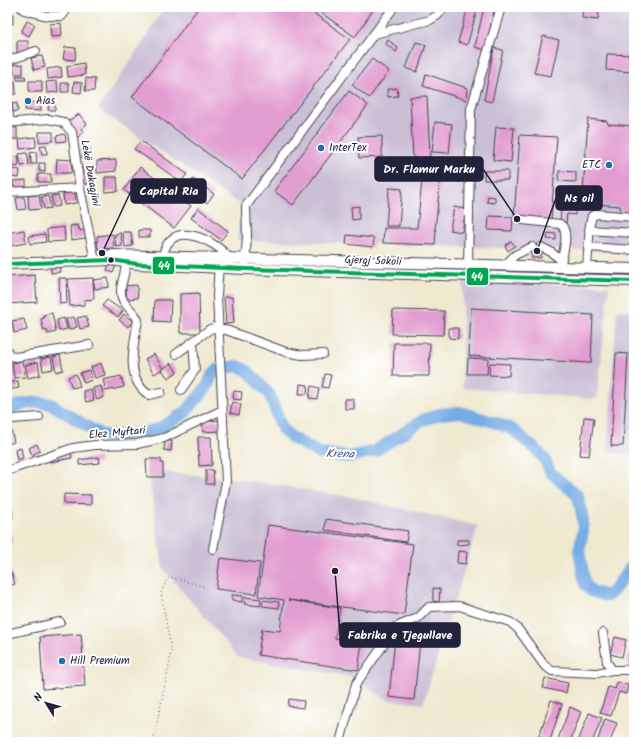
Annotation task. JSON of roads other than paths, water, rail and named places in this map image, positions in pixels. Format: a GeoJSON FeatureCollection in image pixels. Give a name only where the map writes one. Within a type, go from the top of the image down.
{"type":"FeatureCollection","features":[{"type":"Feature","properties":{"kind":"main road","name":"Gjergj Sokoli"},"geometry":{"type":"LineString","coordinates":[[112,258],[163,256],[219,263],[230,259],[245,264],[504,266],[561,264],[587,268],[634,270]]}},
{"type":"Feature","properties":{"kind":"main road"},"geometry":{"type":"LineString","coordinates":[[7,264],[94,258]]}},
{"type":"Feature","properties":{"kind":"main road","name":"Gjergj Sokoli"},"geometry":{"type":"LineString","coordinates":[[112,258],[126,263],[219,263],[634,281]]}},
{"type":"Feature","properties":{"kind":"main road"},"geometry":{"type":"LineString","coordinates":[[7,259],[112,258]]}},
{"type":"Feature","properties":{"kind":"street"},"geometry":{"type":"LineString","coordinates":[[21,7],[24,10],[47,16],[62,16],[68,8]]}},
{"type":"Feature","properties":{"kind":"street"},"geometry":{"type":"LineString","coordinates":[[245,264],[246,206],[394,7]]}},
{"type":"Feature","properties":{"kind":"street"},"geometry":{"type":"LineString","coordinates":[[374,34],[430,20],[438,15],[444,7]]}},
{"type":"Feature","properties":{"kind":"street"},"geometry":{"type":"LineString","coordinates":[[468,265],[471,109],[501,7]]}},
{"type":"Feature","properties":{"kind":"street"},"geometry":{"type":"LineString","coordinates":[[7,61],[36,52]]}},
{"type":"Feature","properties":{"kind":"street","name":"Lekë Dukagjini"},"geometry":{"type":"LineString","coordinates":[[7,103],[8,122],[48,119],[63,122],[72,132],[80,188],[94,258]]}},
{"type":"Feature","properties":{"kind":"street"},"geometry":{"type":"LineString","coordinates":[[7,192],[80,188]]}},
{"type":"Feature","properties":{"kind":"street"},"geometry":{"type":"LineString","coordinates":[[587,268],[591,218],[595,214],[634,217]]}},
{"type":"Feature","properties":{"kind":"street"},"geometry":{"type":"LineString","coordinates":[[523,220],[560,224],[563,226],[566,232],[561,264]]}},
{"type":"Feature","properties":{"kind":"street"},"geometry":{"type":"LineString","coordinates":[[590,230],[634,233]]}},
{"type":"Feature","properties":{"kind":"street"},"geometry":{"type":"LineString","coordinates":[[163,256],[164,251],[171,240],[177,237],[198,236],[223,250],[230,259]]}},
{"type":"Feature","properties":{"kind":"street"},"geometry":{"type":"LineString","coordinates":[[504,266],[515,255],[532,247]]}},
{"type":"Feature","properties":{"kind":"street"},"geometry":{"type":"LineString","coordinates":[[588,247],[634,250]]}},
{"type":"Feature","properties":{"kind":"street"},"geometry":{"type":"LineString","coordinates":[[541,248],[551,252],[561,264]]}},
{"type":"Feature","properties":{"kind":"street"},"geometry":{"type":"LineString","coordinates":[[126,263],[126,272],[121,286],[122,296],[138,320],[132,362],[135,377],[143,390],[149,395],[161,392]]}},
{"type":"Feature","properties":{"kind":"street"},"geometry":{"type":"LineString","coordinates":[[213,549],[226,482],[217,296],[219,263]]}},
{"type":"Feature","properties":{"kind":"street"},"geometry":{"type":"LineString","coordinates":[[176,354],[210,329],[218,327],[286,352],[302,355],[323,354]]}},
{"type":"Feature","properties":{"kind":"street"},"geometry":{"type":"LineString","coordinates":[[181,390],[195,370],[193,342]]}},
{"type":"Feature","properties":{"kind":"street"},"geometry":{"type":"LineString","coordinates":[[7,350],[10,356],[16,357],[89,345]]}},
{"type":"Feature","properties":{"kind":"street","name":"Elez Myftari"},"geometry":{"type":"LineString","coordinates":[[7,471],[73,448],[95,445],[137,444],[164,438],[222,410]]}},
{"type":"Feature","properties":{"kind":"street"},"geometry":{"type":"LineString","coordinates":[[7,422],[12,419],[39,417]]}},
{"type":"Feature","properties":{"kind":"street"},"geometry":{"type":"LineString","coordinates":[[340,742],[356,684],[396,627],[418,618],[429,607],[459,606],[510,622],[518,629],[544,665],[552,671],[597,673],[612,670],[634,670]]}},
{"type":"Feature","properties":{"kind":"street"},"geometry":{"type":"LineString","coordinates":[[7,634],[60,622]]}},
{"type":"Feature","properties":{"kind":"street"},"geometry":{"type":"LineString","coordinates":[[603,632],[607,662],[612,670]]}},
{"type":"Feature","properties":{"kind":"waterway","name":"Krena"},"geometry":{"type":"LineString","coordinates":[[7,409],[23,404],[39,402],[51,404],[101,435],[115,436],[147,432],[160,428],[185,413],[207,387],[212,375],[218,369],[238,366],[248,371],[270,395],[282,429],[292,438],[319,453],[349,457],[375,451],[423,420],[440,414],[460,412],[497,423],[513,430],[544,458],[551,473],[578,496],[583,520],[583,531],[579,551],[585,584],[591,591],[607,596],[613,591],[634,563]]}},
{"type":"Feature","properties":{"kind":"place","name":"Aias"},"geometry":{"type":"Point","coordinates":[28,101]}},
{"type":"Feature","properties":{"kind":"place","name":"InterTex"},"geometry":{"type":"Point","coordinates":[321,148]}},
{"type":"Feature","properties":{"kind":"place","name":"ETC"},"geometry":{"type":"Point","coordinates":[609,165]}},
{"type":"Feature","properties":{"kind":"place","name":"Dr. Flamur Marku"},"geometry":{"type":"Point","coordinates":[517,219]}},
{"type":"Feature","properties":{"kind":"place","name":"Ns oil"},"geometry":{"type":"Point","coordinates":[537,251]}},
{"type":"Feature","properties":{"kind":"place","name":"Capital Ria"},"geometry":{"type":"Point","coordinates":[102,253]}},
{"type":"Feature","properties":{"kind":"place","name":"Fabrika e Tjegullave"},"geometry":{"type":"Point","coordinates":[335,571]}},
{"type":"Feature","properties":{"kind":"place","name":"Hill Premium"},"geometry":{"type":"Point","coordinates":[62,661]}}]}
